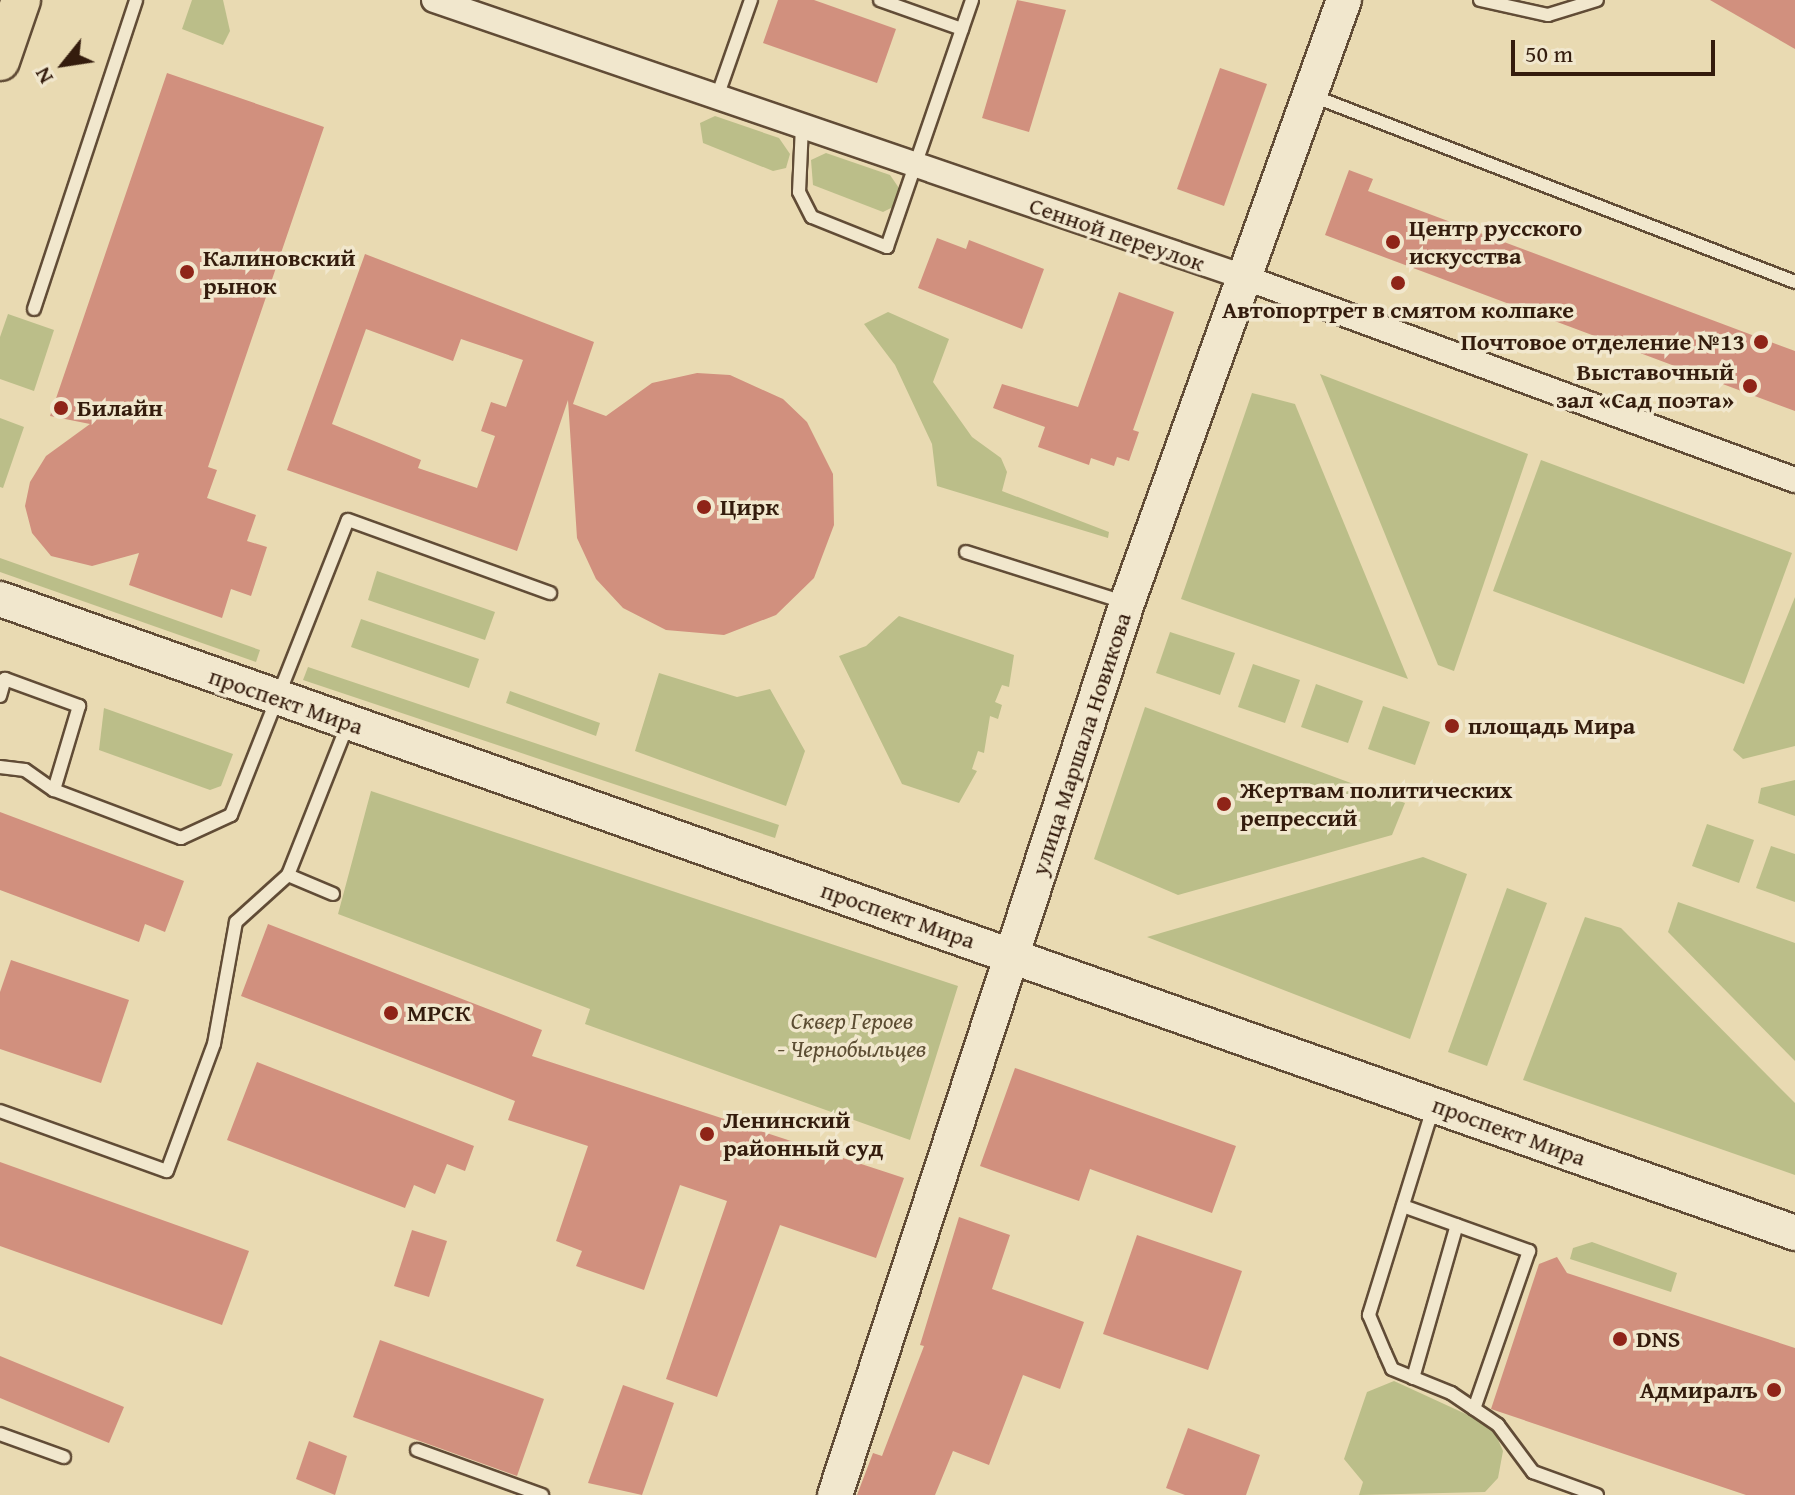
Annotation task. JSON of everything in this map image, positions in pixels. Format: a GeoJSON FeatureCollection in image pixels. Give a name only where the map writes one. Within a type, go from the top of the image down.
{"type":"FeatureCollection","features":[{"type":"Feature","properties":{"kind":"main road"},"geometry":{"type":"LineString","coordinates":[[0,61],[21,0]]}},
{"type":"Feature","properties":{"kind":"main road","name":"улица Маршала Новикова"},"geometry":{"type":"LineString","coordinates":[[835,1495],[1127,603],[1241,276],[1344,0]]}},
{"type":"Feature","properties":{"kind":"main road","name":"проспект Мира"},"geometry":{"type":"LineString","coordinates":[[0,599],[1795,1233]]}},
{"type":"Feature","properties":{"kind":"street","name":"Сенной переулок"},"geometry":{"type":"LineString","coordinates":[[434,0],[1241,276],[1795,480]]}},
{"type":"Feature","properties":{"kind":"lane"},"geometry":{"type":"LineString","coordinates":[[34,309],[136,0]]}},
{"type":"Feature","properties":{"kind":"lane"},"geometry":{"type":"LineString","coordinates":[[717,97],[751,0]]}},
{"type":"Feature","properties":{"kind":"lane"},"geometry":{"type":"LineString","coordinates":[[880,0],[962,29]]}},
{"type":"Feature","properties":{"kind":"lane"},"geometry":{"type":"LineString","coordinates":[[802,126],[799,192],[812,217],[887,247],[972,0]]}},
{"type":"Feature","properties":{"kind":"lane"},"geometry":{"type":"LineString","coordinates":[[1480,0],[1548,15],[1597,0]]}},
{"type":"Feature","properties":{"kind":"lane"},"geometry":{"type":"LineString","coordinates":[[1309,95],[1795,282]]}},
{"type":"Feature","properties":{"kind":"lane"},"geometry":{"type":"LineString","coordinates":[[0,767],[25,770],[54,790],[181,838],[231,815],[348,520],[550,593]]}},
{"type":"Feature","properties":{"kind":"lane"},"geometry":{"type":"LineString","coordinates":[[966,552],[1127,603]]}},
{"type":"Feature","properties":{"kind":"lane"},"geometry":{"type":"LineString","coordinates":[[0,696],[5,679],[79,706],[54,790]]}},
{"type":"Feature","properties":{"kind":"lane"},"geometry":{"type":"LineString","coordinates":[[0,1111],[167,1171],[214,1044],[236,922],[288,875],[348,723]]}},
{"type":"Feature","properties":{"kind":"lane"},"geometry":{"type":"LineString","coordinates":[[288,875],[333,894]]}},
{"type":"Feature","properties":{"kind":"lane"},"geometry":{"type":"LineString","coordinates":[[1434,1105],[1369,1315],[1392,1369],[1474,1409],[1498,1425],[1533,1472],[1597,1495]]}},
{"type":"Feature","properties":{"kind":"lane"},"geometry":{"type":"LineString","coordinates":[[1403,1206],[1529,1251],[1474,1409]]}},
{"type":"Feature","properties":{"kind":"lane"},"geometry":{"type":"LineString","coordinates":[[1413,1378],[1457,1225]]}},
{"type":"Feature","properties":{"kind":"lane"},"geometry":{"type":"LineString","coordinates":[[0,1434],[64,1457]]}},
{"type":"Feature","properties":{"kind":"lane"},"geometry":{"type":"LineString","coordinates":[[417,1450],[542,1495]]}},
{"type":"Feature","properties":{"kind":"green space"},"geometry":{"type":"Polygon","coordinates":[[[192,0],[223,0],[230,31],[223,45],[182,29],[192,0]]]}},
{"type":"Feature","properties":{"kind":"green space"},"geometry":{"type":"Polygon","coordinates":[[[715,116],[779,138],[790,154],[786,168],[773,171],[703,143],[700,123],[715,116]]]}},
{"type":"Feature","properties":{"kind":"green space"},"geometry":{"type":"Polygon","coordinates":[[[826,153],[890,175],[901,191],[897,205],[883,212],[813,185],[811,160],[826,153]]]}},
{"type":"Feature","properties":{"kind":"green space"},"geometry":{"type":"Polygon","coordinates":[[[888,312],[949,339],[933,382],[972,437],[1001,458],[1007,472],[1002,491],[1109,532],[1108,538],[937,486],[932,444],[895,365],[864,324],[888,312]]]}},
{"type":"Feature","properties":{"kind":"green space"},"geometry":{"type":"Polygon","coordinates":[[[8,314],[54,330],[34,391],[0,379],[0,337],[8,314]]]}},
{"type":"Feature","properties":{"kind":"green space"},"geometry":{"type":"Polygon","coordinates":[[[1320,374],[1528,454],[1454,671],[1438,665],[1320,374]]]}},
{"type":"Feature","properties":{"kind":"green space"},"geometry":{"type":"Polygon","coordinates":[[[1252,393],[1295,404],[1408,679],[1181,599],[1252,393]]]}},
{"type":"Feature","properties":{"kind":"green space"},"geometry":{"type":"Polygon","coordinates":[[[0,418],[24,427],[3,488],[0,487],[0,418]]]}},
{"type":"Feature","properties":{"kind":"green space"},"geometry":{"type":"Polygon","coordinates":[[[1541,460],[1792,553],[1744,684],[1493,591],[1541,460]]]}},
{"type":"Feature","properties":{"kind":"green space"},"geometry":{"type":"Polygon","coordinates":[[[0,558],[260,650],[256,662],[0,572],[0,558]]]}},
{"type":"Feature","properties":{"kind":"green space"},"geometry":{"type":"Polygon","coordinates":[[[377,571],[495,612],[485,640],[368,600],[377,571]]]}},
{"type":"Feature","properties":{"kind":"green space"},"geometry":{"type":"Polygon","coordinates":[[[1795,597],[1795,746],[1743,759],[1733,750],[1795,597]]]}},
{"type":"Feature","properties":{"kind":"green space"},"geometry":{"type":"Polygon","coordinates":[[[899,616],[1014,655],[1009,687],[1002,685],[995,702],[1002,705],[998,719],[990,716],[984,753],[978,751],[972,769],[977,771],[959,803],[902,784],[839,656],[866,646],[899,616]]]}},
{"type":"Feature","properties":{"kind":"green space"},"geometry":{"type":"Polygon","coordinates":[[[361,619],[479,659],[469,688],[351,647],[361,619]]]}},
{"type":"Feature","properties":{"kind":"green space"},"geometry":{"type":"Polygon","coordinates":[[[1170,632],[1235,653],[1220,695],[1156,673],[1170,632]]]}},
{"type":"Feature","properties":{"kind":"green space"},"geometry":{"type":"Polygon","coordinates":[[[1253,664],[1300,680],[1285,723],[1238,707],[1253,664]]]}},
{"type":"Feature","properties":{"kind":"green space"},"geometry":{"type":"Polygon","coordinates":[[[308,667],[779,825],[775,838],[303,680],[308,667]]]}},
{"type":"Feature","properties":{"kind":"green space"},"geometry":{"type":"Polygon","coordinates":[[[659,673],[737,697],[770,689],[805,751],[786,806],[635,751],[659,673]]]}},
{"type":"Feature","properties":{"kind":"green space"},"geometry":{"type":"Polygon","coordinates":[[[1316,684],[1363,701],[1348,743],[1301,727],[1316,684]]]}},
{"type":"Feature","properties":{"kind":"green space"},"geometry":{"type":"Polygon","coordinates":[[[510,691],[600,723],[596,736],[506,703],[510,691]]]}},
{"type":"Feature","properties":{"kind":"green space"},"geometry":{"type":"Polygon","coordinates":[[[1383,706],[1430,722],[1415,765],[1368,749],[1383,706]]]}},
{"type":"Feature","properties":{"kind":"green space"},"geometry":{"type":"Polygon","coordinates":[[[1145,707],[1405,803],[1392,835],[1178,895],[1094,859],[1145,707]]]}},
{"type":"Feature","properties":{"kind":"green space"},"geometry":{"type":"Polygon","coordinates":[[[104,708],[233,754],[221,786],[210,790],[99,750],[104,708]]]}},
{"type":"Feature","properties":{"kind":"green space"},"geometry":{"type":"Polygon","coordinates":[[[1795,780],[1795,816],[1758,803],[1761,788],[1795,780]]]}},
{"type":"Feature","properties":{"kind":"green space","name":"Сквер Героев - Чернобыльцев"},"geometry":{"type":"Polygon","coordinates":[[[371,791],[958,986],[910,1140],[585,1024],[590,1009],[338,914],[371,791]]]}},
{"type":"Feature","properties":{"kind":"green space"},"geometry":{"type":"Polygon","coordinates":[[[1707,824],[1754,840],[1739,883],[1692,866],[1707,824]]]}},
{"type":"Feature","properties":{"kind":"green space"},"geometry":{"type":"Polygon","coordinates":[[[1771,846],[1795,854],[1795,902],[1756,888],[1771,846]]]}},
{"type":"Feature","properties":{"kind":"green space"},"geometry":{"type":"Polygon","coordinates":[[[1423,857],[1467,874],[1410,1039],[1147,937],[1423,857]]]}},
{"type":"Feature","properties":{"kind":"green space"},"geometry":{"type":"Polygon","coordinates":[[[1507,888],[1547,903],[1487,1066],[1448,1052],[1507,888]]]}},
{"type":"Feature","properties":{"kind":"green space"},"geometry":{"type":"Polygon","coordinates":[[[1678,902],[1795,943],[1795,1061],[1668,932],[1678,902]]]}},
{"type":"Feature","properties":{"kind":"green space"},"geometry":{"type":"Polygon","coordinates":[[[1585,917],[1621,928],[1795,1103],[1795,1175],[1523,1080],[1585,917]]]}},
{"type":"Feature","properties":{"kind":"green space"},"geometry":{"type":"Polygon","coordinates":[[[1592,1242],[1677,1273],[1671,1292],[1570,1259],[1573,1248],[1592,1242]]]}},
{"type":"Feature","properties":{"kind":"green space"},"geometry":{"type":"Polygon","coordinates":[[[1394,1381],[1492,1426],[1503,1451],[1498,1478],[1485,1492],[1359,1495],[1363,1482],[1344,1459],[1367,1392],[1394,1381]]]}},
{"type":"Feature","properties":{"kind":"building"},"geometry":{"type":"Polygon","coordinates":[[[778,0],[814,0],[896,29],[877,83],[763,43],[778,0]]]}},
{"type":"Feature","properties":{"kind":"building"},"geometry":{"type":"Polygon","coordinates":[[[1017,0],[1066,10],[1029,132],[982,118],[1017,0]]]}},
{"type":"Feature","properties":{"kind":"building"},"geometry":{"type":"Polygon","coordinates":[[[1710,0],[1795,0],[1795,49],[1710,0]]]}},
{"type":"Feature","properties":{"kind":"building"},"geometry":{"type":"Polygon","coordinates":[[[1220,68],[1267,84],[1224,206],[1177,189],[1220,68]]]}},
{"type":"Feature","properties":{"kind":"building","name":"Калиновский рынок"},"geometry":{"type":"Polygon","coordinates":[[[167,73],[324,127],[208,467],[217,470],[207,498],[256,515],[247,541],[267,547],[251,596],[231,589],[222,618],[129,585],[139,553],[92,566],[51,556],[32,533],[25,506],[30,482],[46,456],[90,424],[50,416],[167,73]]]}},
{"type":"Feature","properties":{"kind":"building"},"geometry":{"type":"Polygon","coordinates":[[[1349,170],[1373,179],[1368,191],[1795,351],[1795,411],[1325,235],[1349,170]]]}},
{"type":"Feature","properties":{"kind":"building"},"geometry":{"type":"Polygon","coordinates":[[[937,238],[966,249],[969,240],[1044,269],[1022,329],[918,288],[937,238]]]}},
{"type":"Feature","properties":{"kind":"building"},"geometry":{"type":"Polygon","coordinates":[[[365,254],[594,342],[573,404],[606,416],[652,383],[697,373],[730,375],[783,399],[807,422],[833,474],[834,525],[814,578],[776,615],[724,635],[666,630],[623,608],[596,579],[577,538],[568,400],[517,551],[287,470],[365,254]],[[366,329],[332,424],[421,460],[418,468],[477,488],[495,436],[481,431],[491,402],[506,407],[523,360],[461,339],[453,361],[366,329]]]}},
{"type":"Feature","properties":{"kind":"building"},"geometry":{"type":"Polygon","coordinates":[[[1119,292],[1174,312],[1133,430],[1139,432],[1129,461],[1117,457],[1114,466],[1091,458],[1089,465],[1038,447],[1045,427],[993,408],[1002,384],[1078,407],[1119,292]]]}},
{"type":"Feature","properties":{"kind":"building"},"geometry":{"type":"Polygon","coordinates":[[[0,812],[184,881],[165,932],[145,924],[139,942],[0,890],[0,812]]]}},
{"type":"Feature","properties":{"kind":"building"},"geometry":{"type":"Polygon","coordinates":[[[268,924],[542,1030],[532,1056],[904,1178],[876,1258],[780,1225],[717,1397],[666,1379],[727,1201],[680,1185],[644,1290],[576,1266],[582,1251],[556,1241],[588,1146],[508,1120],[515,1101],[241,996],[268,924]]]}},
{"type":"Feature","properties":{"kind":"building"},"geometry":{"type":"Polygon","coordinates":[[[11,960],[129,1000],[101,1083],[0,1049],[0,992],[11,960]]]}},
{"type":"Feature","properties":{"kind":"building"},"geometry":{"type":"Polygon","coordinates":[[[257,1062],[474,1146],[465,1171],[447,1164],[435,1194],[414,1185],[405,1208],[227,1140],[257,1062]]]}},
{"type":"Feature","properties":{"kind":"building"},"geometry":{"type":"Polygon","coordinates":[[[1015,1068],[1236,1146],[1212,1213],[1090,1169],[1079,1201],[980,1166],[1015,1068]]]}},
{"type":"Feature","properties":{"kind":"building"},"geometry":{"type":"Polygon","coordinates":[[[0,1162],[249,1251],[222,1325],[0,1246],[0,1162]]]}},
{"type":"Feature","properties":{"kind":"building"},"geometry":{"type":"Polygon","coordinates":[[[959,1217],[1010,1235],[992,1289],[1084,1322],[1060,1389],[1023,1375],[989,1465],[953,1451],[935,1495],[857,1495],[873,1453],[882,1456],[924,1346],[920,1345],[959,1217]]]}},
{"type":"Feature","properties":{"kind":"building"},"geometry":{"type":"Polygon","coordinates":[[[412,1230],[447,1241],[429,1297],[394,1286],[412,1230]]]}},
{"type":"Feature","properties":{"kind":"building"},"geometry":{"type":"Polygon","coordinates":[[[1137,1235],[1242,1271],[1208,1370],[1103,1334],[1137,1235]]]}},
{"type":"Feature","properties":{"kind":"building"},"geometry":{"type":"Polygon","coordinates":[[[1557,1257],[1567,1273],[1795,1348],[1795,1495],[1746,1495],[1491,1409],[1539,1264],[1557,1257]]]}},
{"type":"Feature","properties":{"kind":"building"},"geometry":{"type":"Polygon","coordinates":[[[380,1340],[544,1399],[517,1476],[353,1417],[380,1340]]]}},
{"type":"Feature","properties":{"kind":"building"},"geometry":{"type":"Polygon","coordinates":[[[0,1356],[124,1407],[109,1443],[0,1398],[0,1356]]]}},
{"type":"Feature","properties":{"kind":"building"},"geometry":{"type":"Polygon","coordinates":[[[623,1385],[674,1403],[642,1495],[588,1483],[623,1385]]]}},
{"type":"Feature","properties":{"kind":"building"},"geometry":{"type":"Polygon","coordinates":[[[1188,1428],[1260,1455],[1246,1495],[1185,1495],[1166,1488],[1188,1428]]]}},
{"type":"Feature","properties":{"kind":"building"},"geometry":{"type":"Polygon","coordinates":[[[309,1441],[347,1456],[335,1495],[296,1479],[309,1441]]]}},
{"type":"Feature","properties":{"kind":"place","name":"Центр русского искусства"},"geometry":{"type":"Point","coordinates":[1393,242]}},
{"type":"Feature","properties":{"kind":"place","name":"Калиновский рынок"},"geometry":{"type":"Point","coordinates":[187,272]}},
{"type":"Feature","properties":{"kind":"place","name":"Автопортрет в смятом колпаке"},"geometry":{"type":"Point","coordinates":[1398,283]}},
{"type":"Feature","properties":{"kind":"place","name":"Почтовое отделение №13"},"geometry":{"type":"Point","coordinates":[1761,342]}},
{"type":"Feature","properties":{"kind":"place","name":"Выставочный зал «Сад поэта»"},"geometry":{"type":"Point","coordinates":[1750,386]}},
{"type":"Feature","properties":{"kind":"place","name":"Билайн"},"geometry":{"type":"Point","coordinates":[61,408]}},
{"type":"Feature","properties":{"kind":"place","name":"Цирк"},"geometry":{"type":"Point","coordinates":[704,507]}},
{"type":"Feature","properties":{"kind":"place","name":"площадь Мира"},"geometry":{"type":"Point","coordinates":[1452,726]}},
{"type":"Feature","properties":{"kind":"place","name":"Жертвам политических репрессий"},"geometry":{"type":"Point","coordinates":[1224,804]}},
{"type":"Feature","properties":{"kind":"place","name":"МРСК"},"geometry":{"type":"Point","coordinates":[391,1013]}},
{"type":"Feature","properties":{"kind":"place","name":"Ленинский районный суд"},"geometry":{"type":"Point","coordinates":[707,1134]}},
{"type":"Feature","properties":{"kind":"place","name":"DNS"},"geometry":{"type":"Point","coordinates":[1620,1339]}},
{"type":"Feature","properties":{"kind":"place","name":"Адмиралъ"},"geometry":{"type":"Point","coordinates":[1774,1390]}}]}
